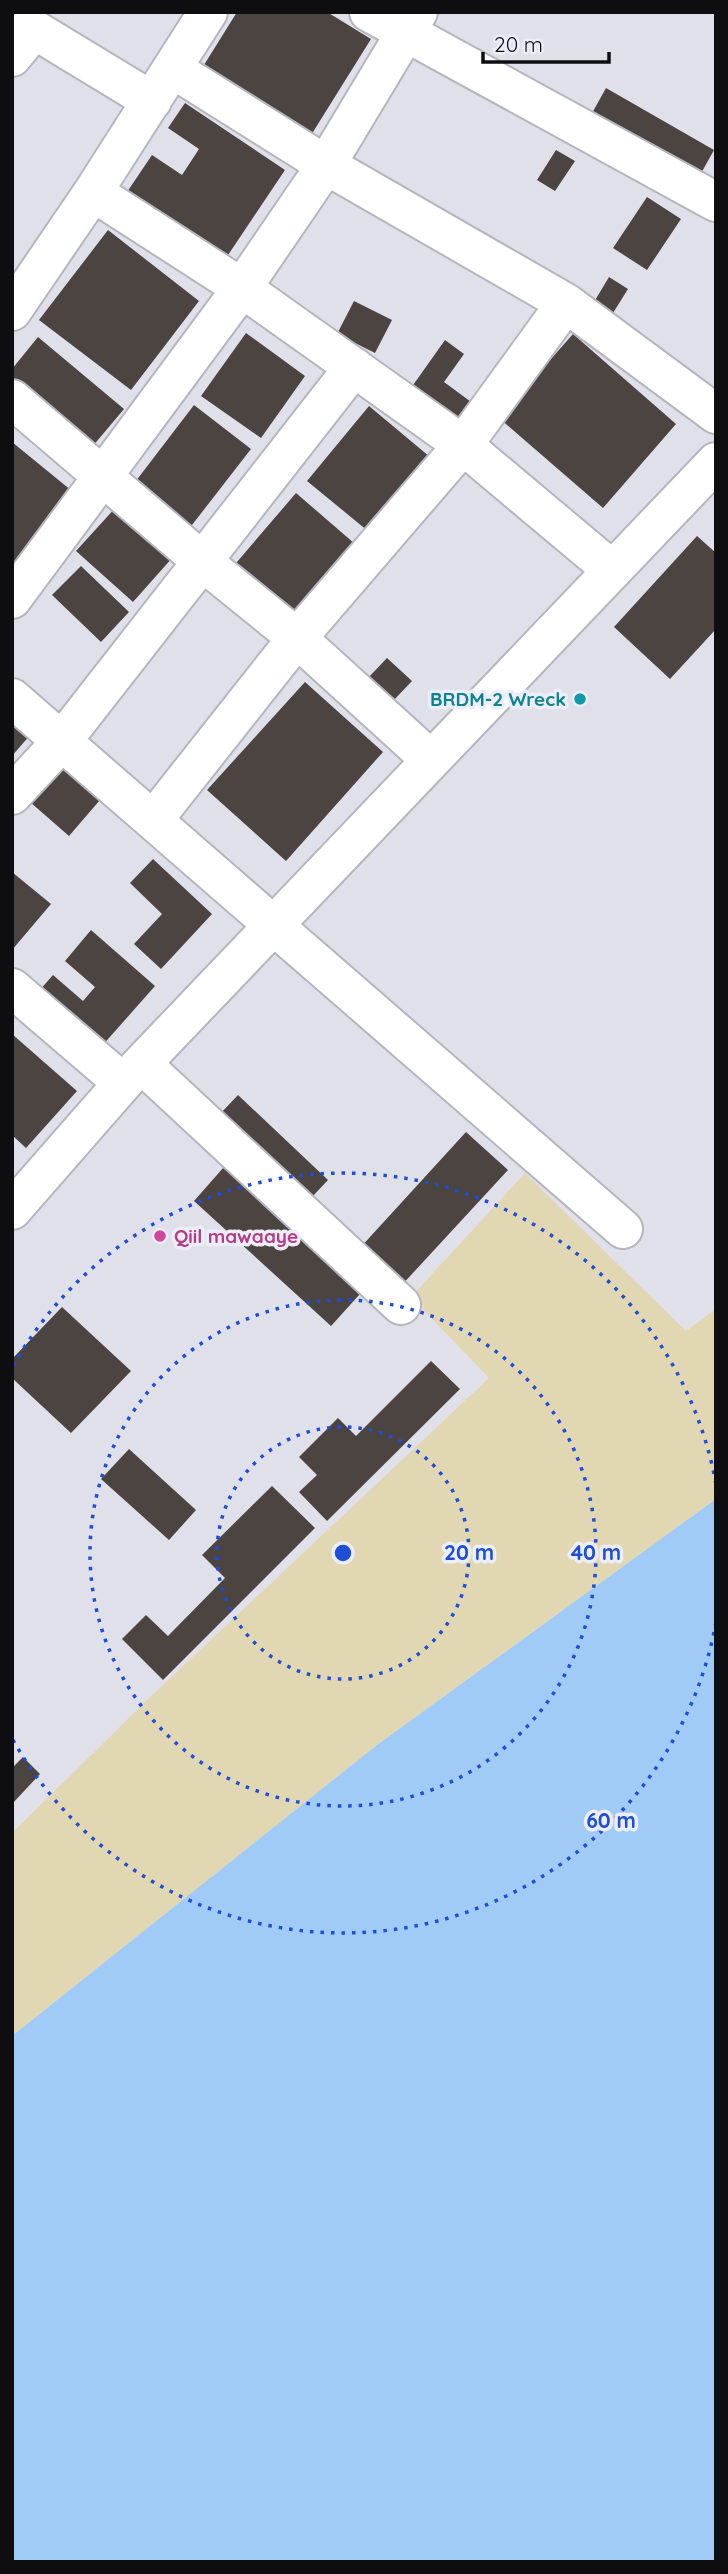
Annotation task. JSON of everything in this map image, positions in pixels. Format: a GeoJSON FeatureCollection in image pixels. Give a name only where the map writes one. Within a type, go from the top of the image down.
{"type":"FeatureCollection","features":[{"type":"Feature","properties":{"kind":"street"},"geometry":{"type":"LineString","coordinates":[[12,310],[93,192],[208,12]]}},
{"type":"Feature","properties":{"kind":"street"},"geometry":{"type":"LineString","coordinates":[[369,12],[412,22],[716,202]]}},
{"type":"Feature","properties":{"kind":"street"},"geometry":{"type":"LineString","coordinates":[[12,599],[242,288],[326,165],[412,22]]}},
{"type":"Feature","properties":{"kind":"street"},"geometry":{"type":"LineString","coordinates":[[19,34],[152,101]]}},
{"type":"Feature","properties":{"kind":"street"},"geometry":{"type":"LineString","coordinates":[[173,69],[326,165],[566,303],[716,414]]}},
{"type":"Feature","properties":{"kind":"street"},"geometry":{"type":"LineString","coordinates":[[93,192],[242,288],[463,445],[612,570]]}},
{"type":"Feature","properties":{"kind":"street"},"geometry":{"type":"LineString","coordinates":[[154,819],[297,638],[463,445],[566,303]]}},
{"type":"Feature","properties":{"kind":"street"},"geometry":{"type":"LineString","coordinates":[[12,796],[62,741],[354,367]]}},
{"type":"Feature","properties":{"kind":"street"},"geometry":{"type":"LineString","coordinates":[[12,399],[203,562],[297,638],[430,759]]}},
{"type":"Feature","properties":{"kind":"street"},"geometry":{"type":"LineString","coordinates":[[12,1210],[133,1074],[430,759],[716,462]]}},
{"type":"Feature","properties":{"kind":"street"},"geometry":{"type":"LineString","coordinates":[[12,698],[623,1229]]}},
{"type":"Feature","properties":{"kind":"street"},"geometry":{"type":"LineString","coordinates":[[12,988],[133,1074],[401,1305]]}},
{"type":"Feature","properties":{"kind":"sand"},"geometry":{"type":"Polygon","coordinates":[[[525,1173],[686,1331],[716,1309],[716,1499],[377,1745],[12,2036],[12,1833],[148,1699],[489,1378],[411,1297],[525,1173]]]}},
{"type":"Feature","properties":{"kind":"water"},"geometry":{"type":"Polygon","coordinates":[[[716,1499],[716,2562],[12,2562],[12,2036],[377,1745],[716,1499]]]}},
{"type":"Feature","properties":{"kind":"building"},"geometry":{"type":"Polygon","coordinates":[[[237,12],[327,12],[371,39],[308,140],[199,73],[237,12]]]}},
{"type":"Feature","properties":{"kind":"building"},"geometry":{"type":"Polygon","coordinates":[[[606,88],[714,150],[699,177],[591,115],[606,88]]]}},
{"type":"Feature","properties":{"kind":"building"},"geometry":{"type":"Polygon","coordinates":[[[185,103],[285,170],[222,264],[123,198],[152,155],[182,175],[199,149],[168,128],[185,103]]]}},
{"type":"Feature","properties":{"kind":"building"},"geometry":{"type":"Polygon","coordinates":[[[556,150],[575,161],[555,191],[537,180],[556,150]]]}},
{"type":"Feature","properties":{"kind":"building"},"geometry":{"type":"Polygon","coordinates":[[[647,197],[681,219],[647,270],[613,248],[647,197]]]}},
{"type":"Feature","properties":{"kind":"building"},"geometry":{"type":"Polygon","coordinates":[[[108,230],[199,301],[131,390],[39,320],[108,230]]]}},
{"type":"Feature","properties":{"kind":"building"},"geometry":{"type":"Polygon","coordinates":[[[609,277],[628,289],[613,313],[594,302],[609,277]]]}},
{"type":"Feature","properties":{"kind":"building"},"geometry":{"type":"Polygon","coordinates":[[[354,301],[392,320],[375,353],[337,334],[354,301]]]}},
{"type":"Feature","properties":{"kind":"building"},"geometry":{"type":"Polygon","coordinates":[[[246,333],[305,376],[261,438],[201,396],[246,333]]]}},
{"type":"Feature","properties":{"kind":"building"},"geometry":{"type":"Polygon","coordinates":[[[573,334],[676,424],[603,508],[499,418],[573,334]]]}},
{"type":"Feature","properties":{"kind":"building"},"geometry":{"type":"Polygon","coordinates":[[[38,337],[124,409],[92,447],[12,380],[12,369],[38,337]]]}},
{"type":"Feature","properties":{"kind":"building"},"geometry":{"type":"Polygon","coordinates":[[[445,340],[464,354],[444,382],[482,410],[467,430],[411,388],[445,340]]]}},
{"type":"Feature","properties":{"kind":"building"},"geometry":{"type":"Polygon","coordinates":[[[194,405],[251,449],[185,534],[129,490],[194,405]]]}},
{"type":"Feature","properties":{"kind":"building"},"geometry":{"type":"Polygon","coordinates":[[[369,406],[436,462],[374,536],[307,481],[369,406]]]}},
{"type":"Feature","properties":{"kind":"building"},"geometry":{"type":"Polygon","coordinates":[[[12,442],[83,500],[12,586],[12,442]]]}},
{"type":"Feature","properties":{"kind":"building"},"geometry":{"type":"Polygon","coordinates":[[[296,493],[362,550],[297,625],[231,569],[296,493]]]}},
{"type":"Feature","properties":{"kind":"building"},"geometry":{"type":"Polygon","coordinates":[[[117,506],[173,557],[133,602],[76,551],[117,506]]]}},
{"type":"Feature","properties":{"kind":"building"},"geometry":{"type":"Polygon","coordinates":[[[697,536],[716,553],[716,629],[670,679],[614,627],[697,536]]]}},
{"type":"Feature","properties":{"kind":"building"},"geometry":{"type":"Polygon","coordinates":[[[81,566],[129,612],[101,642],[52,595],[81,566]]]}},
{"type":"Feature","properties":{"kind":"building"},"geometry":{"type":"Polygon","coordinates":[[[387,658],[412,681],[393,701],[368,678],[387,658]]]}},
{"type":"Feature","properties":{"kind":"building"},"geometry":{"type":"Polygon","coordinates":[[[305,682],[383,752],[286,861],[207,790],[305,682]]]}},
{"type":"Feature","properties":{"kind":"building"},"geometry":{"type":"Polygon","coordinates":[[[12,718],[31,734],[12,756],[12,718]]]}},
{"type":"Feature","properties":{"kind":"building"},"geometry":{"type":"Polygon","coordinates":[[[68,760],[106,793],[69,836],[30,802],[68,760]]]}},
{"type":"Feature","properties":{"kind":"building"},"geometry":{"type":"Polygon","coordinates":[[[153,859],[212,914],[161,969],[134,944],[162,914],[130,883],[153,859]]]}},
{"type":"Feature","properties":{"kind":"building"},"geometry":{"type":"Polygon","coordinates":[[[12,872],[51,904],[12,950],[12,872]]]}},
{"type":"Feature","properties":{"kind":"building"},"geometry":{"type":"Polygon","coordinates":[[[91,930],[155,986],[101,1047],[38,992],[53,975],[83,1001],[95,987],[65,961],[91,930]]]}},
{"type":"Feature","properties":{"kind":"building"},"geometry":{"type":"Polygon","coordinates":[[[12,1034],[77,1091],[26,1148],[12,1135],[12,1034]]]}},
{"type":"Feature","properties":{"kind":"building"},"geometry":{"type":"Polygon","coordinates":[[[238,1095],[328,1180],[312,1197],[221,1113],[238,1095]]]}},
{"type":"Feature","properties":{"kind":"building"},"geometry":{"type":"Polygon","coordinates":[[[466,1132],[508,1170],[400,1287],[359,1249],[466,1132]]]}},
{"type":"Feature","properties":{"kind":"building"},"geometry":{"type":"Polygon","coordinates":[[[231,1159],[369,1284],[331,1326],[194,1201],[231,1159]]]}},
{"type":"Feature","properties":{"kind":"building"},"geometry":{"type":"Polygon","coordinates":[[[62,1307],[131,1371],[71,1433],[12,1378],[12,1359],[62,1307]]]}},
{"type":"Feature","properties":{"kind":"building"},"geometry":{"type":"Polygon","coordinates":[[[431,1361],[460,1389],[327,1521],[299,1492],[317,1475],[299,1457],[338,1418],[356,1436],[431,1361]]]}},
{"type":"Feature","properties":{"kind":"building"},"geometry":{"type":"Polygon","coordinates":[[[129,1449],[196,1510],[169,1540],[101,1479],[129,1449]]]}},
{"type":"Feature","properties":{"kind":"building"},"geometry":{"type":"Polygon","coordinates":[[[272,1486],[315,1528],[163,1680],[122,1639],[146,1615],[168,1636],[225,1578],[202,1555],[272,1486]]]}},
{"type":"Feature","properties":{"kind":"building"},"geometry":{"type":"Polygon","coordinates":[[[23,1757],[40,1774],[12,1804],[12,1768],[23,1757]]]}},
{"type":"Feature","properties":{"kind":"place","name":"BRDM-2 Wreck"},"geometry":{"type":"Point","coordinates":[580,699]}},
{"type":"Feature","properties":{"kind":"place","name":"Qiil mawaaye"},"geometry":{"type":"Point","coordinates":[160,1236]}}]}
